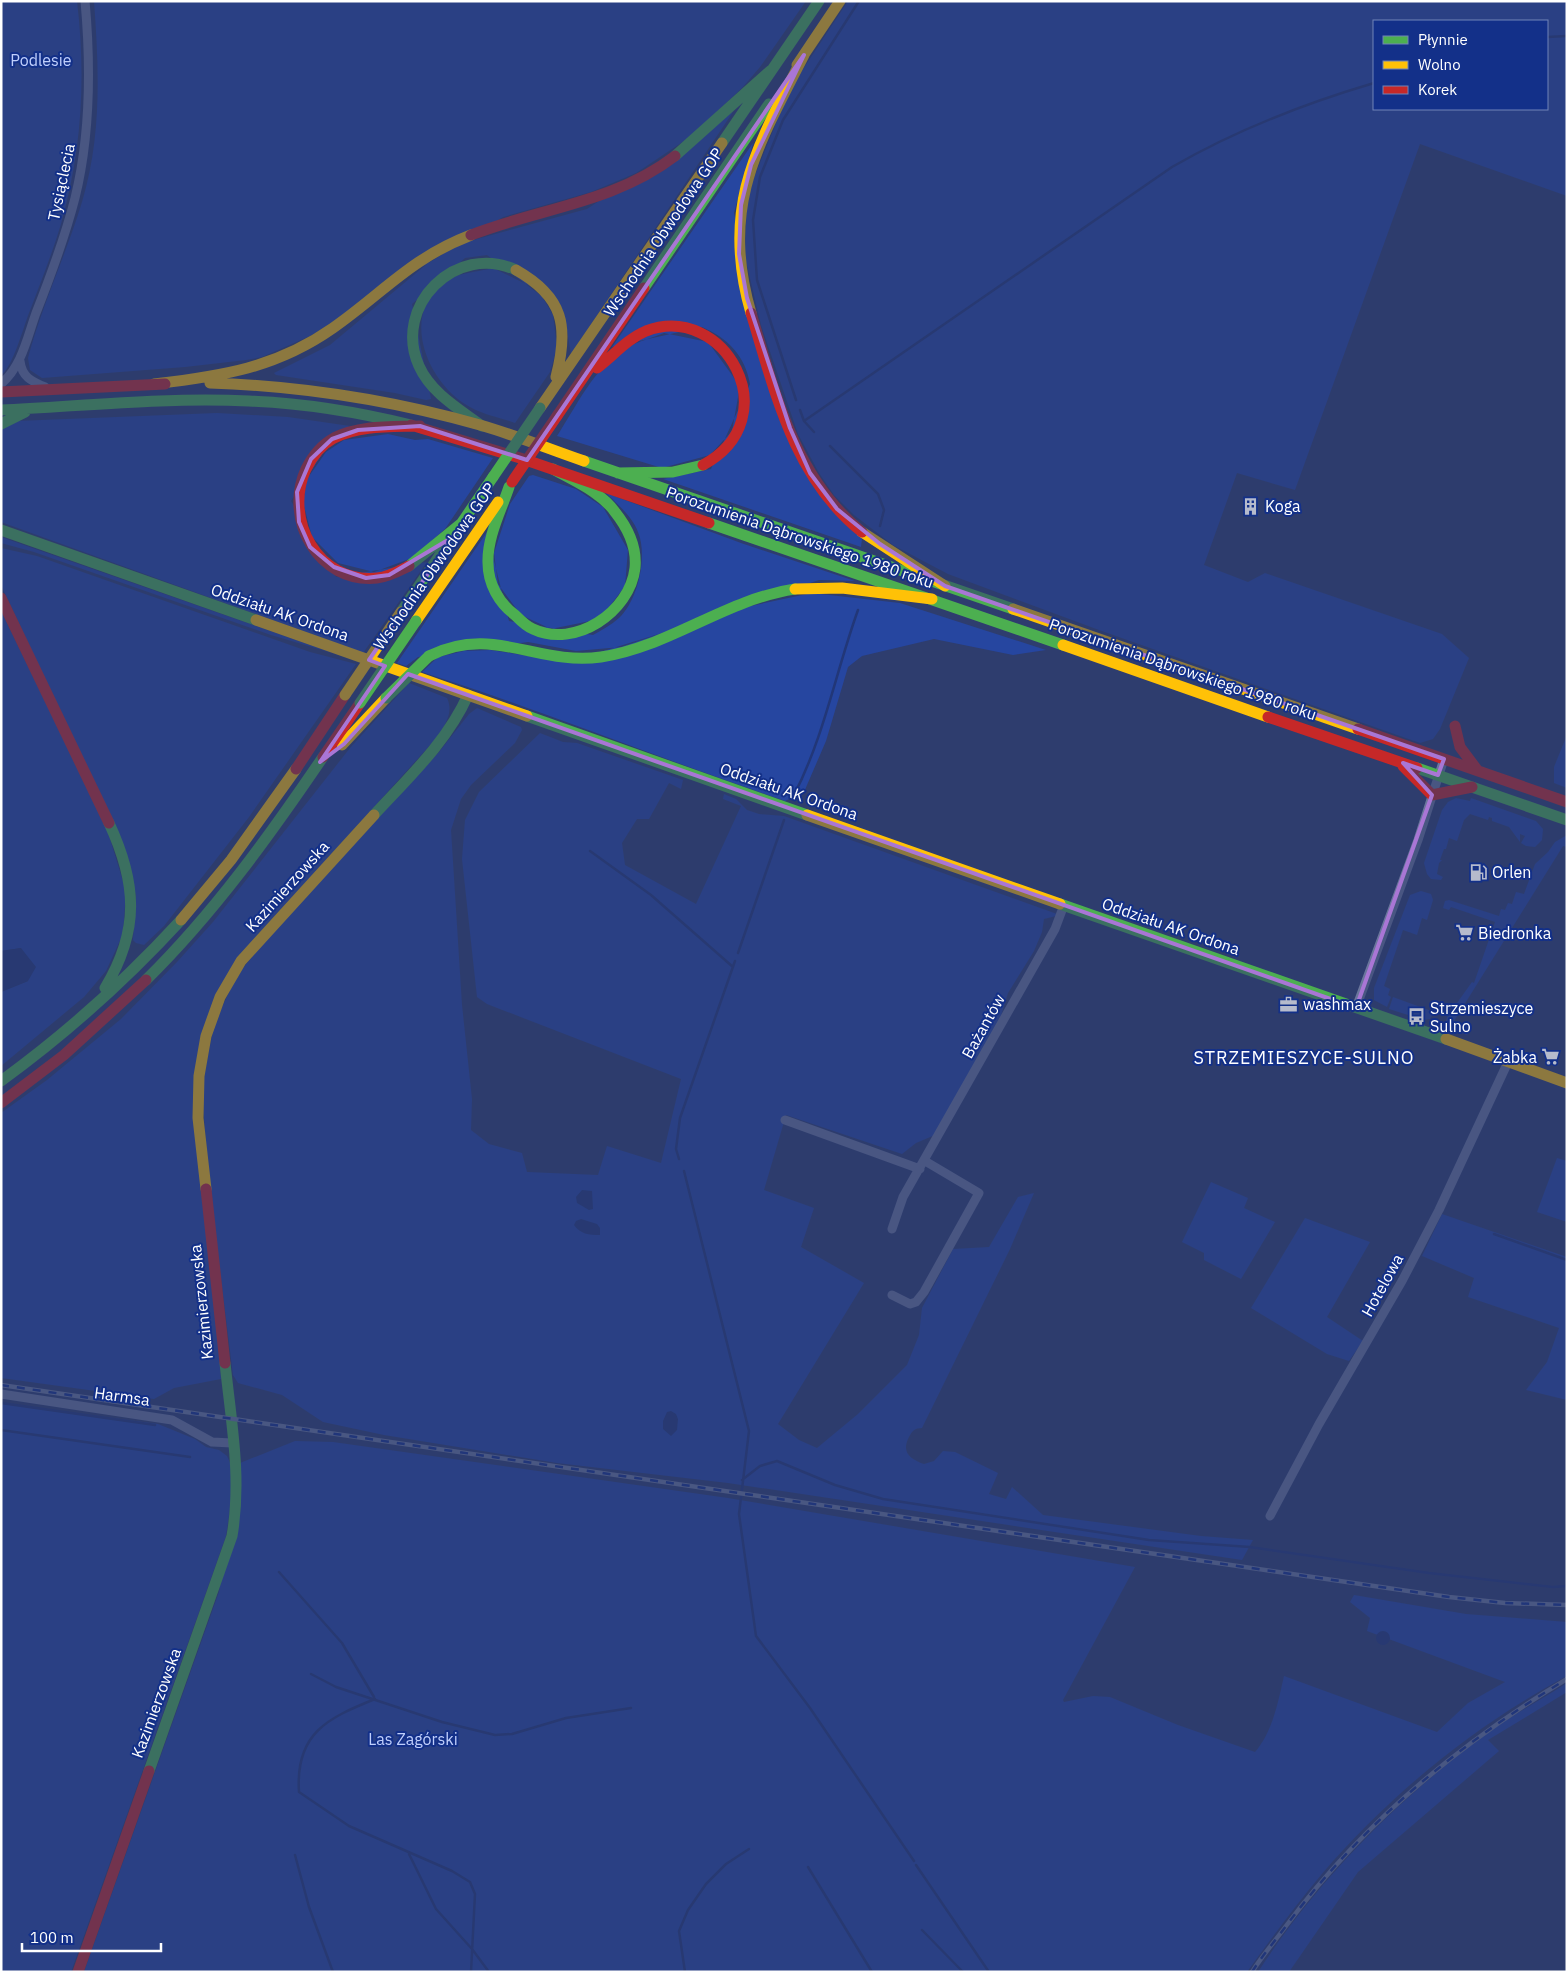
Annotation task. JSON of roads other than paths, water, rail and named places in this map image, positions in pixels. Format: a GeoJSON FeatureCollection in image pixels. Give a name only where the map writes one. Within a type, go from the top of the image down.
{"type":"FeatureCollection","features":[{"type":"Feature","properties":{"kind":"main road","name":"Wschodnia Obwodowa GOP"},"geometry":{"type":"LineString","coordinates":[[1,1081],[34,1058],[88,1013],[142,961],[217,877],[278,793],[819,1]]}},
{"type":"Feature","properties":{"kind":"main road","name":"Wschodnia Obwodowa GOP"},"geometry":{"type":"LineString","coordinates":[[1,1103],[91,1032],[167,958],[232,884],[320,762],[840,1]]}},
{"type":"Feature","properties":{"kind":"main road"},"geometry":{"type":"LineString","coordinates":[[804,55],[758,146],[744,190],[739,221],[739,254],[747,298],[790,428],[819,487],[848,520],[880,544],[945,586]]}},
{"type":"Feature","properties":{"kind":"main road"},"geometry":{"type":"LineString","coordinates":[[154,384],[233,374],[287,355],[328,333],[430,253],[477,232],[577,206],[633,184],[692,143],[770,72]]}},
{"type":"Feature","properties":{"kind":"main road"},"geometry":{"type":"LineString","coordinates":[[482,426],[430,385],[416,362],[412,341],[416,315],[426,292],[444,275],[475,263],[503,264],[530,276],[546,291],[553,302],[563,329],[561,358],[553,390]]}},
{"type":"Feature","properties":{"kind":"main road"},"geometry":{"type":"LineString","coordinates":[[580,383],[634,338],[648,330],[668,327],[689,329],[709,337],[727,352],[742,375],[746,395],[742,421],[732,440],[719,454],[705,464],[687,470],[618,473]]}},
{"type":"Feature","properties":{"kind":"main road","name":"Porozumienia Dąbrowskiego 1980 roku"},"geometry":{"type":"LineString","coordinates":[[1,392],[154,384],[266,384],[314,389],[413,406],[482,426],[1567,802]]}},
{"type":"Feature","properties":{"kind":"main road","name":"Porozumienia Dąbrowskiego 1980 roku"},"geometry":{"type":"LineString","coordinates":[[1,410],[197,400],[284,402],[371,415],[420,426],[552,469],[932,599],[1567,820]]}},
{"type":"Feature","properties":{"kind":"main road"},"geometry":{"type":"LineString","coordinates":[[1,424],[30,409]]}},
{"type":"Feature","properties":{"kind":"main road"},"geometry":{"type":"LineString","coordinates":[[420,426],[378,427],[358,430],[332,439],[322,447],[304,471],[297,492],[296,507],[304,535],[319,558],[334,567],[356,577],[377,578],[404,568],[425,555],[463,522]]}},
{"type":"Feature","properties":{"kind":"main road"},"geometry":{"type":"LineString","coordinates":[[510,484],[491,542],[488,560],[488,574],[501,602],[519,621],[542,632],[564,634],[595,626],[617,610],[624,600],[634,568],[632,542],[623,522],[606,501],[552,469]]}},
{"type":"Feature","properties":{"kind":"main road","name":"Oddziału AK Ordona"},"geometry":{"type":"LineString","coordinates":[[1,530],[1567,1083]]}},
{"type":"Feature","properties":{"kind":"main road"},"geometry":{"type":"LineString","coordinates":[[320,762],[344,744],[386,698],[429,656],[444,647],[460,644],[506,645],[574,658],[610,656],[671,636],[744,603],[799,588],[835,588],[932,599]]}},
{"type":"Feature","properties":{"kind":"main road"},"geometry":{"type":"LineString","coordinates":[[1,598],[110,826],[123,856],[128,875],[131,912],[126,946],[117,970],[88,1013]]}},
{"type":"Feature","properties":{"kind":"main road","name":"Kazimierzowska"},"geometry":{"type":"LineString","coordinates":[[78,1972],[232,1536],[237,1507],[237,1472],[232,1443],[198,1118],[198,1089],[201,1061],[210,1020],[227,982],[241,961],[432,752],[459,715],[468,695]]}},
{"type":"Feature","properties":{"kind":"main road"},"geometry":{"type":"LineString","coordinates":[[1455,726],[1460,747],[1478,771]]}},
{"type":"Feature","properties":{"kind":"main road"},"geometry":{"type":"LineString","coordinates":[[1398,762],[1432,795],[1472,787]]}},
{"type":"Feature","properties":{"kind":"street","name":"Tysiąclecia"},"geometry":{"type":"LineString","coordinates":[[1,384],[20,361],[65,234],[80,172],[89,94],[85,1]]}},
{"type":"Feature","properties":{"kind":"street"},"geometry":{"type":"LineString","coordinates":[[20,361],[23,374],[27,378],[52,389]]}},
{"type":"Feature","properties":{"kind":"street"},"geometry":{"type":"LineString","coordinates":[[1356,1008],[1414,854],[1444,759]]}},
{"type":"Feature","properties":{"kind":"street","name":"Bażantów"},"geometry":{"type":"LineString","coordinates":[[892,1229],[903,1197],[1055,929],[1064,905]]}},
{"type":"Feature","properties":{"kind":"street","name":"Hotelowa"},"geometry":{"type":"LineString","coordinates":[[1270,1516],[1319,1424],[1402,1281],[1439,1210],[1508,1062]]}},
{"type":"Feature","properties":{"kind":"street"},"geometry":{"type":"LineString","coordinates":[[785,1120],[922,1165],[979,1193],[924,1292],[916,1302],[910,1304],[892,1295]]}},
{"type":"Feature","properties":{"kind":"street","name":"Harmsa"},"geometry":{"type":"LineString","coordinates":[[1,1394],[172,1420],[212,1442],[232,1443]]}},
{"type":"Feature","properties":{"kind":"waterway"},"geometry":{"type":"LineString","coordinates":[[796,400],[757,280],[753,220],[760,177],[783,120],[859,1]]}},
{"type":"Feature","properties":{"kind":"waterway"},"geometry":{"type":"LineString","coordinates":[[1548,37],[1567,36]]}},
{"type":"Feature","properties":{"kind":"waterway"},"geometry":{"type":"LineString","coordinates":[[814,432],[804,421],[1172,167],[1221,141],[1270,119],[1373,83]]}},
{"type":"Feature","properties":{"kind":"waterway"},"geometry":{"type":"LineString","coordinates":[[800,410],[804,421]]}},
{"type":"Feature","properties":{"kind":"waterway"},"geometry":{"type":"LineString","coordinates":[[830,446],[878,494],[884,510],[880,526]]}},
{"type":"Feature","properties":{"kind":"waterway"},"geometry":{"type":"LineString","coordinates":[[794,795],[822,727],[858,610]]}},
{"type":"Feature","properties":{"kind":"waterway"},"geometry":{"type":"LineString","coordinates":[[738,953],[784,820]]}},
{"type":"Feature","properties":{"kind":"waterway"},"geometry":{"type":"LineString","coordinates":[[590,851],[651,895],[733,967]]}},
{"type":"Feature","properties":{"kind":"waterway"},"geometry":{"type":"LineString","coordinates":[[679,1159],[676,1149],[680,1118],[735,961]]}},
{"type":"Feature","properties":{"kind":"waterway"},"geometry":{"type":"LineString","coordinates":[[684,1171],[749,1431],[739,1514],[756,1636],[810,1708],[914,1861]]}},
{"type":"Feature","properties":{"kind":"waterway"},"geometry":{"type":"LineString","coordinates":[[1494,1234],[1567,1260]]}},
{"type":"Feature","properties":{"kind":"waterway"},"geometry":{"type":"LineString","coordinates":[[1,1403],[155,1425]]}},
{"type":"Feature","properties":{"kind":"waterway"},"geometry":{"type":"LineString","coordinates":[[1,1430],[190,1457]]}},
{"type":"Feature","properties":{"kind":"waterway"},"geometry":{"type":"LineString","coordinates":[[742,1480],[760,1466],[777,1461],[835,1485],[883,1499],[1149,1540],[1250,1547],[1429,1573],[1553,1587],[1567,1586]]}},
{"type":"Feature","properties":{"kind":"waterway"},"geometry":{"type":"LineString","coordinates":[[279,1572],[342,1643],[374,1697]]}},
{"type":"Feature","properties":{"kind":"waterway"},"geometry":{"type":"LineString","coordinates":[[311,1674],[336,1687],[442,1722],[495,1735],[512,1734],[566,1718],[631,1708]]}},
{"type":"Feature","properties":{"kind":"waterway"},"geometry":{"type":"LineString","coordinates":[[375,1699],[329,1721],[309,1742],[303,1755],[299,1772],[299,1792],[349,1826],[452,1871],[470,1882],[475,1894],[471,1972]]}},
{"type":"Feature","properties":{"kind":"waterway"},"geometry":{"type":"LineString","coordinates":[[685,1972],[679,1931],[688,1910],[706,1884],[726,1864],[749,1849]]}},
{"type":"Feature","properties":{"kind":"waterway"},"geometry":{"type":"LineString","coordinates":[[409,1854],[436,1909],[472,1949],[489,1972]]}},
{"type":"Feature","properties":{"kind":"waterway"},"geometry":{"type":"LineString","coordinates":[[295,1855],[309,1907],[333,1972]]}},
{"type":"Feature","properties":{"kind":"waterway"},"geometry":{"type":"LineString","coordinates":[[916,1865],[989,1972]]}},
{"type":"Feature","properties":{"kind":"waterway"},"geometry":{"type":"LineString","coordinates":[[808,1867],[872,1972]]}},
{"type":"Feature","properties":{"kind":"waterway"},"geometry":{"type":"LineString","coordinates":[[922,1930],[963,1972]]}},
{"type":"Feature","properties":{"kind":"railway"},"geometry":{"type":"LineString","coordinates":[[1,1385],[1449,1597],[1505,1603],[1567,1605]]}},
{"type":"Feature","properties":{"kind":"railway"},"geometry":{"type":"LineString","coordinates":[[1252,1972],[1315,1889],[1380,1820],[1450,1759],[1527,1704],[1567,1679]]}},
{"type":"Feature","properties":{"kind":"place","name":"Koga"},"geometry":{"type":"Point","coordinates":[1251,506]}},
{"type":"Feature","properties":{"kind":"place","name":"Orlen"},"geometry":{"type":"Point","coordinates":[1478,872]}},
{"type":"Feature","properties":{"kind":"place","name":"Biedronka"},"geometry":{"type":"Point","coordinates":[1464,933]}},
{"type":"Feature","properties":{"kind":"place","name":"washmax"},"geometry":{"type":"Point","coordinates":[1289,1004]}},
{"type":"Feature","properties":{"kind":"place","name":"Strzemieszyce Sulno"},"geometry":{"type":"Point","coordinates":[1416,1017]}},
{"type":"Feature","properties":{"kind":"place","name":"Żabka"},"geometry":{"type":"Point","coordinates":[1551,1057]}},
{"type":"Feature","properties":{"kind":"district","name":"STRZEMIESZYCE-SULNO"},"geometry":{"type":"Point","coordinates":[1304,1058]}},
{"type":"Feature","properties":{"kind":"park label","name":"Podlesie"},"geometry":{"type":"Point","coordinates":[41,60]}},
{"type":"Feature","properties":{"kind":"park label","name":"Las Zagórski"},"geometry":{"type":"Point","coordinates":[413,1739]}}]}
